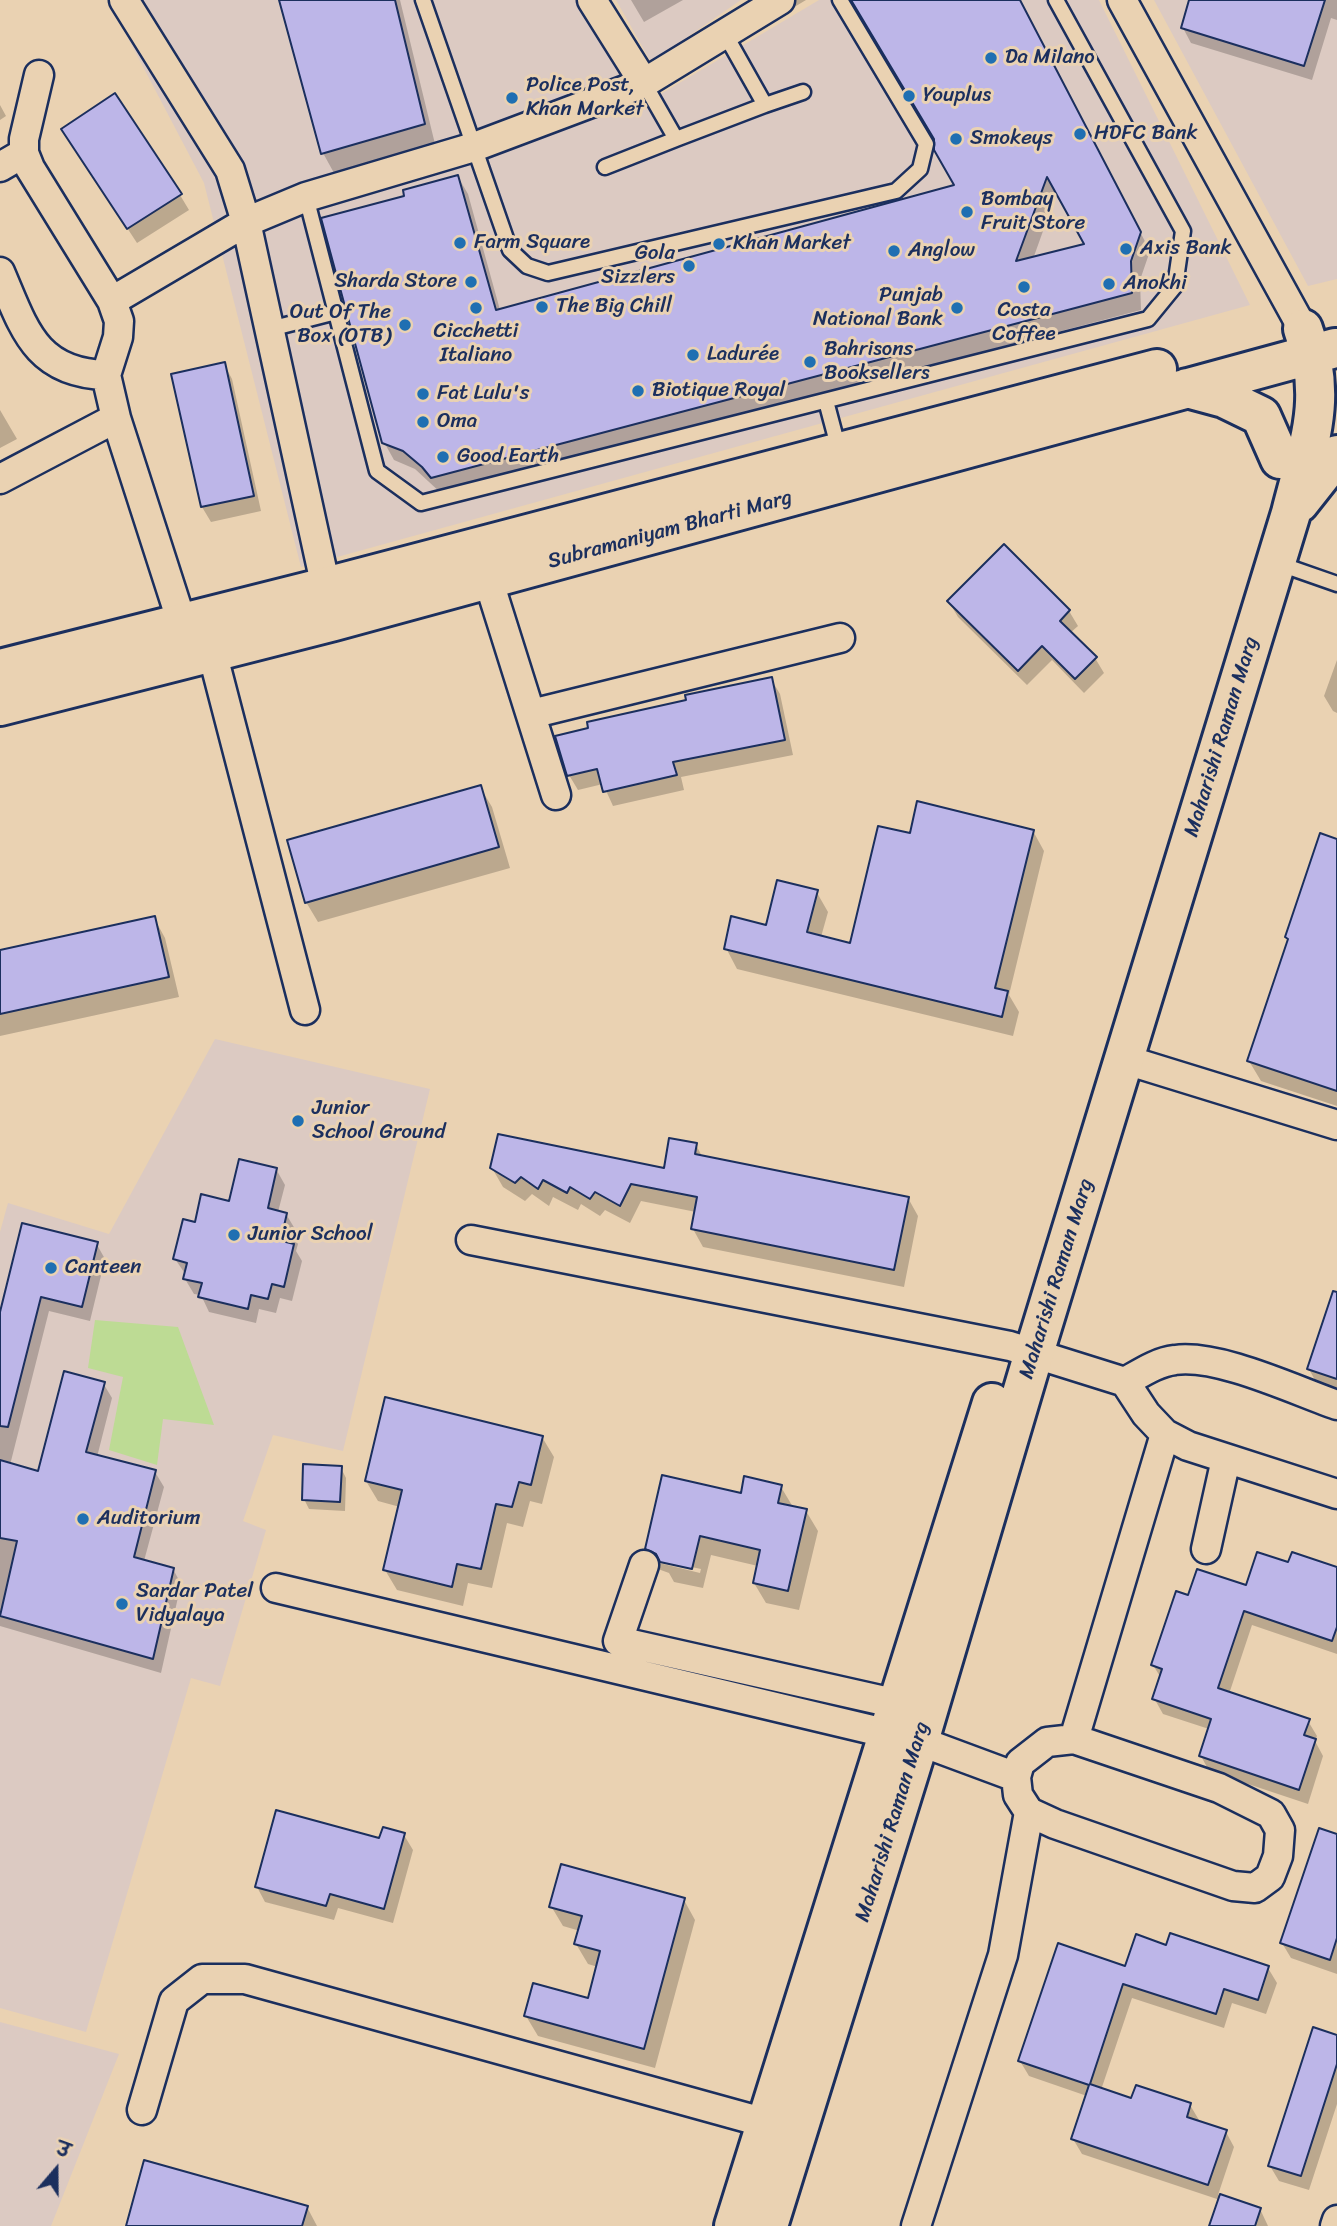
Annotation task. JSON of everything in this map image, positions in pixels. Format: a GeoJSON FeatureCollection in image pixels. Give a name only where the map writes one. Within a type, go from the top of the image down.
{"type":"FeatureCollection","features":[{"type":"Feature","properties":{"kind":"main road","name":"Subramaniyam Bharti Marg"},"geometry":{"type":"LineString","coordinates":[[0,669],[182,623],[330,604],[488,579],[843,468],[1187,388],[1311,341]]}},
{"type":"Feature","properties":{"kind":"main road","name":"Subramaniyam Bharti Marg"},"geometry":{"type":"LineString","coordinates":[[0,706],[212,652],[330,604],[1311,341]]}},
{"type":"Feature","properties":{"kind":"main road","name":"Maharishi Raman Marg"},"geometry":{"type":"LineString","coordinates":[[1022,1350],[1280,459],[1311,341]]}},
{"type":"Feature","properties":{"kind":"main road","name":"Maharishi Raman Marg"},"geometry":{"type":"LineString","coordinates":[[734,2226],[766,2123],[902,1726],[1022,1350],[1123,1059],[1276,563],[1315,416],[1317,396],[1311,341]]}},
{"type":"Feature","properties":{"kind":"main road"},"geometry":{"type":"LineString","coordinates":[[1187,388],[1224,398],[1261,416],[1280,459]]}},
{"type":"Feature","properties":{"kind":"main road"},"geometry":{"type":"LineString","coordinates":[[1291,513],[1337,455]]}},
{"type":"Feature","properties":{"kind":"main road","name":"Maharishi Raman Marg"},"geometry":{"type":"LineString","coordinates":[[768,2226],[902,1726]]}},
{"type":"Feature","properties":{"kind":"street"},"geometry":{"type":"LineString","coordinates":[[124,0],[230,170],[246,222],[330,604]]}},
{"type":"Feature","properties":{"kind":"street"},"geometry":{"type":"LineString","coordinates":[[592,0],[644,83]]}},
{"type":"Feature","properties":{"kind":"street"},"geometry":{"type":"LineString","coordinates":[[112,301],[246,222],[306,197],[474,147],[644,83],[779,0]]}},
{"type":"Feature","properties":{"kind":"street"},"geometry":{"type":"LineString","coordinates":[[1122,0],[1311,341]]}},
{"type":"Feature","properties":{"kind":"street"},"geometry":{"type":"LineString","coordinates":[[38,75],[24,139],[12,160],[30,169],[112,301],[119,321],[118,337],[106,375],[116,418],[182,623]]}},
{"type":"Feature","properties":{"kind":"street"},"geometry":{"type":"LineString","coordinates":[[0,272],[38,349],[49,359],[68,369],[88,375],[106,375]]}},
{"type":"Feature","properties":{"kind":"street"},"geometry":{"type":"LineString","coordinates":[[0,479],[116,418]]}},
{"type":"Feature","properties":{"kind":"street"},"geometry":{"type":"LineString","coordinates":[[488,579],[556,795]]}},
{"type":"Feature","properties":{"kind":"street"},"geometry":{"type":"LineString","coordinates":[[531,714],[840,638]]}},
{"type":"Feature","properties":{"kind":"street"},"geometry":{"type":"LineString","coordinates":[[212,652],[305,1010]]}},
{"type":"Feature","properties":{"kind":"street"},"geometry":{"type":"LineString","coordinates":[[1123,1059],[1337,1125]]}},
{"type":"Feature","properties":{"kind":"street"},"geometry":{"type":"LineString","coordinates":[[471,1240],[1022,1350],[1125,1382],[1146,1414],[1165,1434],[1188,1446],[1337,1494]]}},
{"type":"Feature","properties":{"kind":"street"},"geometry":{"type":"LineString","coordinates":[[1125,1382],[1155,1365],[1175,1360],[1196,1360],[1222,1364],[1337,1405]]}},
{"type":"Feature","properties":{"kind":"street"},"geometry":{"type":"LineString","coordinates":[[1074,1739],[1165,1434]]}},
{"type":"Feature","properties":{"kind":"street"},"geometry":{"type":"LineString","coordinates":[[1206,1549],[1226,1459]]}},
{"type":"Feature","properties":{"kind":"street"},"geometry":{"type":"LineString","coordinates":[[644,1565],[618,1641],[902,1726],[1016,1777]]}},
{"type":"Feature","properties":{"kind":"street"},"geometry":{"type":"LineString","coordinates":[[276,1588],[902,1726]]}},
{"type":"Feature","properties":{"kind":"street"},"geometry":{"type":"LineString","coordinates":[[1074,1739],[1219,1788],[1271,1814],[1280,1830],[1278,1856],[1270,1877],[1255,1888],[1233,1886],[1055,1824],[1029,1812],[1018,1795],[1016,1777],[1020,1763],[1047,1742],[1074,1739]]}},
{"type":"Feature","properties":{"kind":"street"},"geometry":{"type":"LineString","coordinates":[[916,2226],[1003,1955],[1029,1812]]}},
{"type":"Feature","properties":{"kind":"street"},"geometry":{"type":"LineString","coordinates":[[142,2110],[174,2001],[202,1979],[245,1979],[766,2123]]}},
{"type":"Feature","properties":{"kind":"street"},"geometry":{"type":"LineString","coordinates":[[1335,2226],[1337,2220]]}},
{"type":"Feature","properties":{"kind":"lane"},"geometry":{"type":"LineString","coordinates":[[423,0],[510,250],[527,265],[548,273],[896,191],[920,169],[926,144],[841,0]]}},
{"type":"Feature","properties":{"kind":"lane"},"geometry":{"type":"LineString","coordinates":[[306,197],[377,471],[421,503],[1148,319],[1175,286],[1183,231],[1056,0]]}},
{"type":"Feature","properties":{"kind":"lane"},"geometry":{"type":"LineString","coordinates":[[725,34],[765,105]]}},
{"type":"Feature","properties":{"kind":"lane"},"geometry":{"type":"LineString","coordinates":[[644,83],[676,139]]}},
{"type":"Feature","properties":{"kind":"lane"},"geometry":{"type":"LineString","coordinates":[[605,167],[803,92]]}},
{"type":"Feature","properties":{"kind":"lane"},"geometry":{"type":"LineString","coordinates":[[270,329],[336,312]]}},
{"type":"Feature","properties":{"kind":"lane"},"geometry":{"type":"LineString","coordinates":[[827,401],[843,468]]}},
{"type":"Feature","properties":{"kind":"lane"},"geometry":{"type":"LineString","coordinates":[[1276,563],[1337,584]]}},
{"type":"Feature","properties":{"kind":"shaded area","name":"Khan Market"},"geometry":{"type":"Polygon","coordinates":[[[108,0],[587,0],[649,101],[819,0],[1099,0],[1250,305],[301,567],[204,183],[108,0]]]}},
{"type":"Feature","properties":{"kind":"shaded area"},"geometry":{"type":"Polygon","coordinates":[[[616,0],[741,0],[651,62],[616,0]]]}},
{"type":"Feature","properties":{"kind":"shaded area"},"geometry":{"type":"Polygon","coordinates":[[[1154,0],[1337,0],[1337,279],[1308,286],[1154,0]]]}},
{"type":"Feature","properties":{"kind":"shaded area","name":"Sardar Patel Vidyalaya"},"geometry":{"type":"Polygon","coordinates":[[[215,1039],[430,1089],[343,1451],[273,1435],[243,1521],[266,1530],[220,1686],[191,1678],[86,2032],[0,2008],[0,1232],[8,1203],[109,1234],[215,1039]]]}},
{"type":"Feature","properties":{"kind":"shaded area"},"geometry":{"type":"Polygon","coordinates":[[[0,2022],[119,2054],[51,2226],[0,2226],[0,2022]]]}},
{"type":"Feature","properties":{"kind":"green space"},"geometry":{"type":"Polygon","coordinates":[[[95,1320],[178,1327],[214,1425],[163,1419],[157,1465],[109,1450],[123,1377],[88,1368],[95,1320]]]}},
{"type":"Feature","properties":{"kind":"building"},"geometry":{"type":"Polygon","coordinates":[[[279,0],[395,0],[425,124],[321,154],[279,0]]]}},
{"type":"Feature","properties":{"kind":"building"},"geometry":{"type":"Polygon","coordinates":[[[851,0],[1020,0],[1141,232],[1131,261],[1132,293],[431,478],[403,451],[382,443],[321,218],[404,196],[403,190],[458,175],[496,310],[954,185],[934,150],[934,139],[851,0]],[[1047,177],[1016,261],[1084,244],[1047,177]]]}},
{"type":"Feature","properties":{"kind":"building"},"geometry":{"type":"Polygon","coordinates":[[[1189,0],[1325,0],[1304,66],[1181,28],[1189,0]]]}},
{"type":"Feature","properties":{"kind":"building"},"geometry":{"type":"Polygon","coordinates":[[[115,93],[182,194],[127,229],[61,129],[115,93]]]}},
{"type":"Feature","properties":{"kind":"building"},"geometry":{"type":"Polygon","coordinates":[[[225,362],[254,496],[201,507],[171,374],[225,362]]]}},
{"type":"Feature","properties":{"kind":"building"},"geometry":{"type":"Polygon","coordinates":[[[1004,544],[1070,610],[1060,621],[1097,657],[1075,679],[1042,646],[1018,671],[947,601],[1004,544]]]}},
{"type":"Feature","properties":{"kind":"building"},"geometry":{"type":"Polygon","coordinates":[[[772,677],[785,740],[673,762],[677,775],[603,792],[597,769],[567,776],[555,736],[588,728],[587,722],[686,700],[685,695],[772,677]]]}},
{"type":"Feature","properties":{"kind":"building"},"geometry":{"type":"Polygon","coordinates":[[[481,785],[499,847],[305,903],[287,840],[481,785]]]}},
{"type":"Feature","properties":{"kind":"building"},"geometry":{"type":"Polygon","coordinates":[[[917,801],[1034,830],[995,988],[1008,991],[1002,1017],[724,949],[731,916],[766,925],[777,880],[818,890],[807,932],[850,943],[878,826],[910,833],[917,801]]]}},
{"type":"Feature","properties":{"kind":"building"},"geometry":{"type":"Polygon","coordinates":[[[1320,833],[1337,839],[1337,1091],[1247,1061],[1320,833]]]}},
{"type":"Feature","properties":{"kind":"building"},"geometry":{"type":"Polygon","coordinates":[[[155,916],[169,977],[0,1014],[0,950],[155,916]]]}},
{"type":"Feature","properties":{"kind":"building"},"geometry":{"type":"Polygon","coordinates":[[[498,1134],[664,1168],[669,1138],[697,1143],[695,1154],[909,1197],[894,1270],[691,1229],[697,1197],[631,1184],[620,1206],[595,1192],[590,1199],[570,1187],[567,1193],[543,1180],[538,1189],[521,1177],[515,1183],[490,1168],[498,1134]]]}},
{"type":"Feature","properties":{"kind":"building","name":"Junior School"},"geometry":{"type":"Polygon","coordinates":[[[239,1159],[277,1168],[268,1208],[287,1213],[284,1226],[290,1228],[286,1242],[294,1244],[284,1287],[272,1284],[268,1299],[251,1295],[248,1309],[198,1297],[202,1283],[183,1279],[187,1263],[173,1259],[183,1219],[195,1222],[201,1194],[229,1201],[239,1159]]]}},
{"type":"Feature","properties":{"kind":"building","name":"Canteen"},"geometry":{"type":"Polygon","coordinates":[[[22,1223],[98,1242],[82,1307],[41,1297],[8,1427],[0,1426],[0,1312],[22,1223]]]}},
{"type":"Feature","properties":{"kind":"building"},"geometry":{"type":"Polygon","coordinates":[[[1333,1291],[1337,1292],[1337,1379],[1307,1369],[1333,1291]]]}},
{"type":"Feature","properties":{"kind":"building","name":"Auditorium"},"geometry":{"type":"Polygon","coordinates":[[[64,1371],[105,1382],[86,1452],[156,1470],[134,1557],[174,1568],[153,1659],[0,1616],[17,1541],[0,1538],[0,1460],[38,1471],[64,1371]]]}},
{"type":"Feature","properties":{"kind":"building"},"geometry":{"type":"Polygon","coordinates":[[[385,1397],[543,1436],[531,1485],[519,1482],[512,1507],[496,1504],[481,1569],[457,1564],[452,1587],[383,1570],[402,1490],[365,1481],[385,1397]]]}},
{"type":"Feature","properties":{"kind":"building"},"geometry":{"type":"Polygon","coordinates":[[[303,1464],[342,1466],[340,1502],[302,1500],[303,1464]]]}},
{"type":"Feature","properties":{"kind":"building"},"geometry":{"type":"Polygon","coordinates":[[[662,1475],[741,1493],[744,1476],[782,1485],[778,1503],[807,1509],[788,1591],[753,1583],[760,1550],[700,1536],[692,1569],[660,1562],[656,1554],[645,1549],[662,1475]]]}},
{"type":"Feature","properties":{"kind":"building"},"geometry":{"type":"Polygon","coordinates":[[[1257,1552],[1288,1562],[1292,1552],[1337,1567],[1337,1627],[1332,1641],[1244,1611],[1218,1688],[1310,1719],[1304,1735],[1316,1739],[1299,1790],[1199,1756],[1211,1719],[1152,1699],[1162,1669],[1151,1665],[1176,1591],[1188,1595],[1197,1569],[1246,1585],[1257,1552]]]}},
{"type":"Feature","properties":{"kind":"building"},"geometry":{"type":"Polygon","coordinates":[[[276,1810],[379,1838],[383,1827],[405,1833],[384,1909],[330,1894],[326,1906],[255,1887],[276,1810]]]}},
{"type":"Feature","properties":{"kind":"building"},"geometry":{"type":"Polygon","coordinates":[[[1319,1828],[1337,1834],[1337,1938],[1330,1960],[1280,1943],[1319,1828]]]}},
{"type":"Feature","properties":{"kind":"building"},"geometry":{"type":"Polygon","coordinates":[[[561,1864],[685,1898],[644,2049],[524,2016],[533,1983],[588,1998],[600,1951],[574,1944],[582,1916],[549,1907],[561,1864]]]}},
{"type":"Feature","properties":{"kind":"building"},"geometry":{"type":"Polygon","coordinates":[[[1170,1933],[1269,1966],[1258,2000],[1224,1989],[1216,2014],[1123,1984],[1090,2084],[1131,2098],[1136,2085],[1191,2103],[1187,2117],[1227,2130],[1208,2185],[1071,2139],[1089,2085],[1018,2061],[1058,1943],[1125,1966],[1136,1934],[1166,1945],[1170,1933]]]}},
{"type":"Feature","properties":{"kind":"building"},"geometry":{"type":"Polygon","coordinates":[[[1313,2027],[1337,2035],[1337,2064],[1301,2176],[1268,2166],[1313,2027]]]}},
{"type":"Feature","properties":{"kind":"building"},"geometry":{"type":"Polygon","coordinates":[[[144,2160],[308,2206],[302,2226],[126,2226],[144,2160]]]}},
{"type":"Feature","properties":{"kind":"building"},"geometry":{"type":"Polygon","coordinates":[[[1220,2194],[1261,2208],[1255,2226],[1209,2226],[1220,2194]]]}},
{"type":"Feature","properties":{"kind":"place","name":"Da Milano"},"geometry":{"type":"Point","coordinates":[991,58]}},
{"type":"Feature","properties":{"kind":"place","name":"Youplus"},"geometry":{"type":"Point","coordinates":[909,96]}},
{"type":"Feature","properties":{"kind":"place","name":"Police Post, Khan Market"},"geometry":{"type":"Point","coordinates":[512,98]}},
{"type":"Feature","properties":{"kind":"place","name":"HDFC Bank"},"geometry":{"type":"Point","coordinates":[1080,134]}},
{"type":"Feature","properties":{"kind":"place","name":"Smokeys"},"geometry":{"type":"Point","coordinates":[956,139]}},
{"type":"Feature","properties":{"kind":"place","name":"Bombay Fruit Store"},"geometry":{"type":"Point","coordinates":[967,212]}},
{"type":"Feature","properties":{"kind":"place","name":"Farm Square"},"geometry":{"type":"Point","coordinates":[460,243]}},
{"type":"Feature","properties":{"kind":"place","name":"Khan Market"},"geometry":{"type":"Point","coordinates":[719,244]}},
{"type":"Feature","properties":{"kind":"place","name":"Axis Bank"},"geometry":{"type":"Point","coordinates":[1126,249]}},
{"type":"Feature","properties":{"kind":"place","name":"Anglow"},"geometry":{"type":"Point","coordinates":[894,251]}},
{"type":"Feature","properties":{"kind":"place","name":"Gola Sizzlers"},"geometry":{"type":"Point","coordinates":[689,266]}},
{"type":"Feature","properties":{"kind":"place","name":"Sharda Store"},"geometry":{"type":"Point","coordinates":[471,282]}},
{"type":"Feature","properties":{"kind":"place","name":"Anokhi"},"geometry":{"type":"Point","coordinates":[1109,284]}},
{"type":"Feature","properties":{"kind":"place","name":"Costa Coffee"},"geometry":{"type":"Point","coordinates":[1024,287]}},
{"type":"Feature","properties":{"kind":"place","name":"The Big Chill"},"geometry":{"type":"Point","coordinates":[542,307]}},
{"type":"Feature","properties":{"kind":"place","name":"Cicchetti Italiano"},"geometry":{"type":"Point","coordinates":[476,308]}},
{"type":"Feature","properties":{"kind":"place","name":"Punjab National Bank"},"geometry":{"type":"Point","coordinates":[957,308]}},
{"type":"Feature","properties":{"kind":"place","name":"Out Of The Box (OTB)"},"geometry":{"type":"Point","coordinates":[405,325]}},
{"type":"Feature","properties":{"kind":"place","name":"Ladurée"},"geometry":{"type":"Point","coordinates":[693,355]}},
{"type":"Feature","properties":{"kind":"place","name":"Bahrisons Booksellers"},"geometry":{"type":"Point","coordinates":[810,362]}},
{"type":"Feature","properties":{"kind":"place","name":"Biotique Royal"},"geometry":{"type":"Point","coordinates":[638,391]}},
{"type":"Feature","properties":{"kind":"place","name":"Fat Lulu's"},"geometry":{"type":"Point","coordinates":[423,394]}},
{"type":"Feature","properties":{"kind":"place","name":"Oma"},"geometry":{"type":"Point","coordinates":[423,422]}},
{"type":"Feature","properties":{"kind":"place","name":"Good Earth"},"geometry":{"type":"Point","coordinates":[443,457]}},
{"type":"Feature","properties":{"kind":"place","name":"Junior School Ground"},"geometry":{"type":"Point","coordinates":[298,1121]}},
{"type":"Feature","properties":{"kind":"place","name":"Junior School"},"geometry":{"type":"Point","coordinates":[234,1235]}},
{"type":"Feature","properties":{"kind":"place","name":"Canteen"},"geometry":{"type":"Point","coordinates":[51,1268]}},
{"type":"Feature","properties":{"kind":"place","name":"Auditorium"},"geometry":{"type":"Point","coordinates":[83,1519]}},
{"type":"Feature","properties":{"kind":"place","name":"Sardar Patel Vidyalaya"},"geometry":{"type":"Point","coordinates":[122,1604]}}]}
